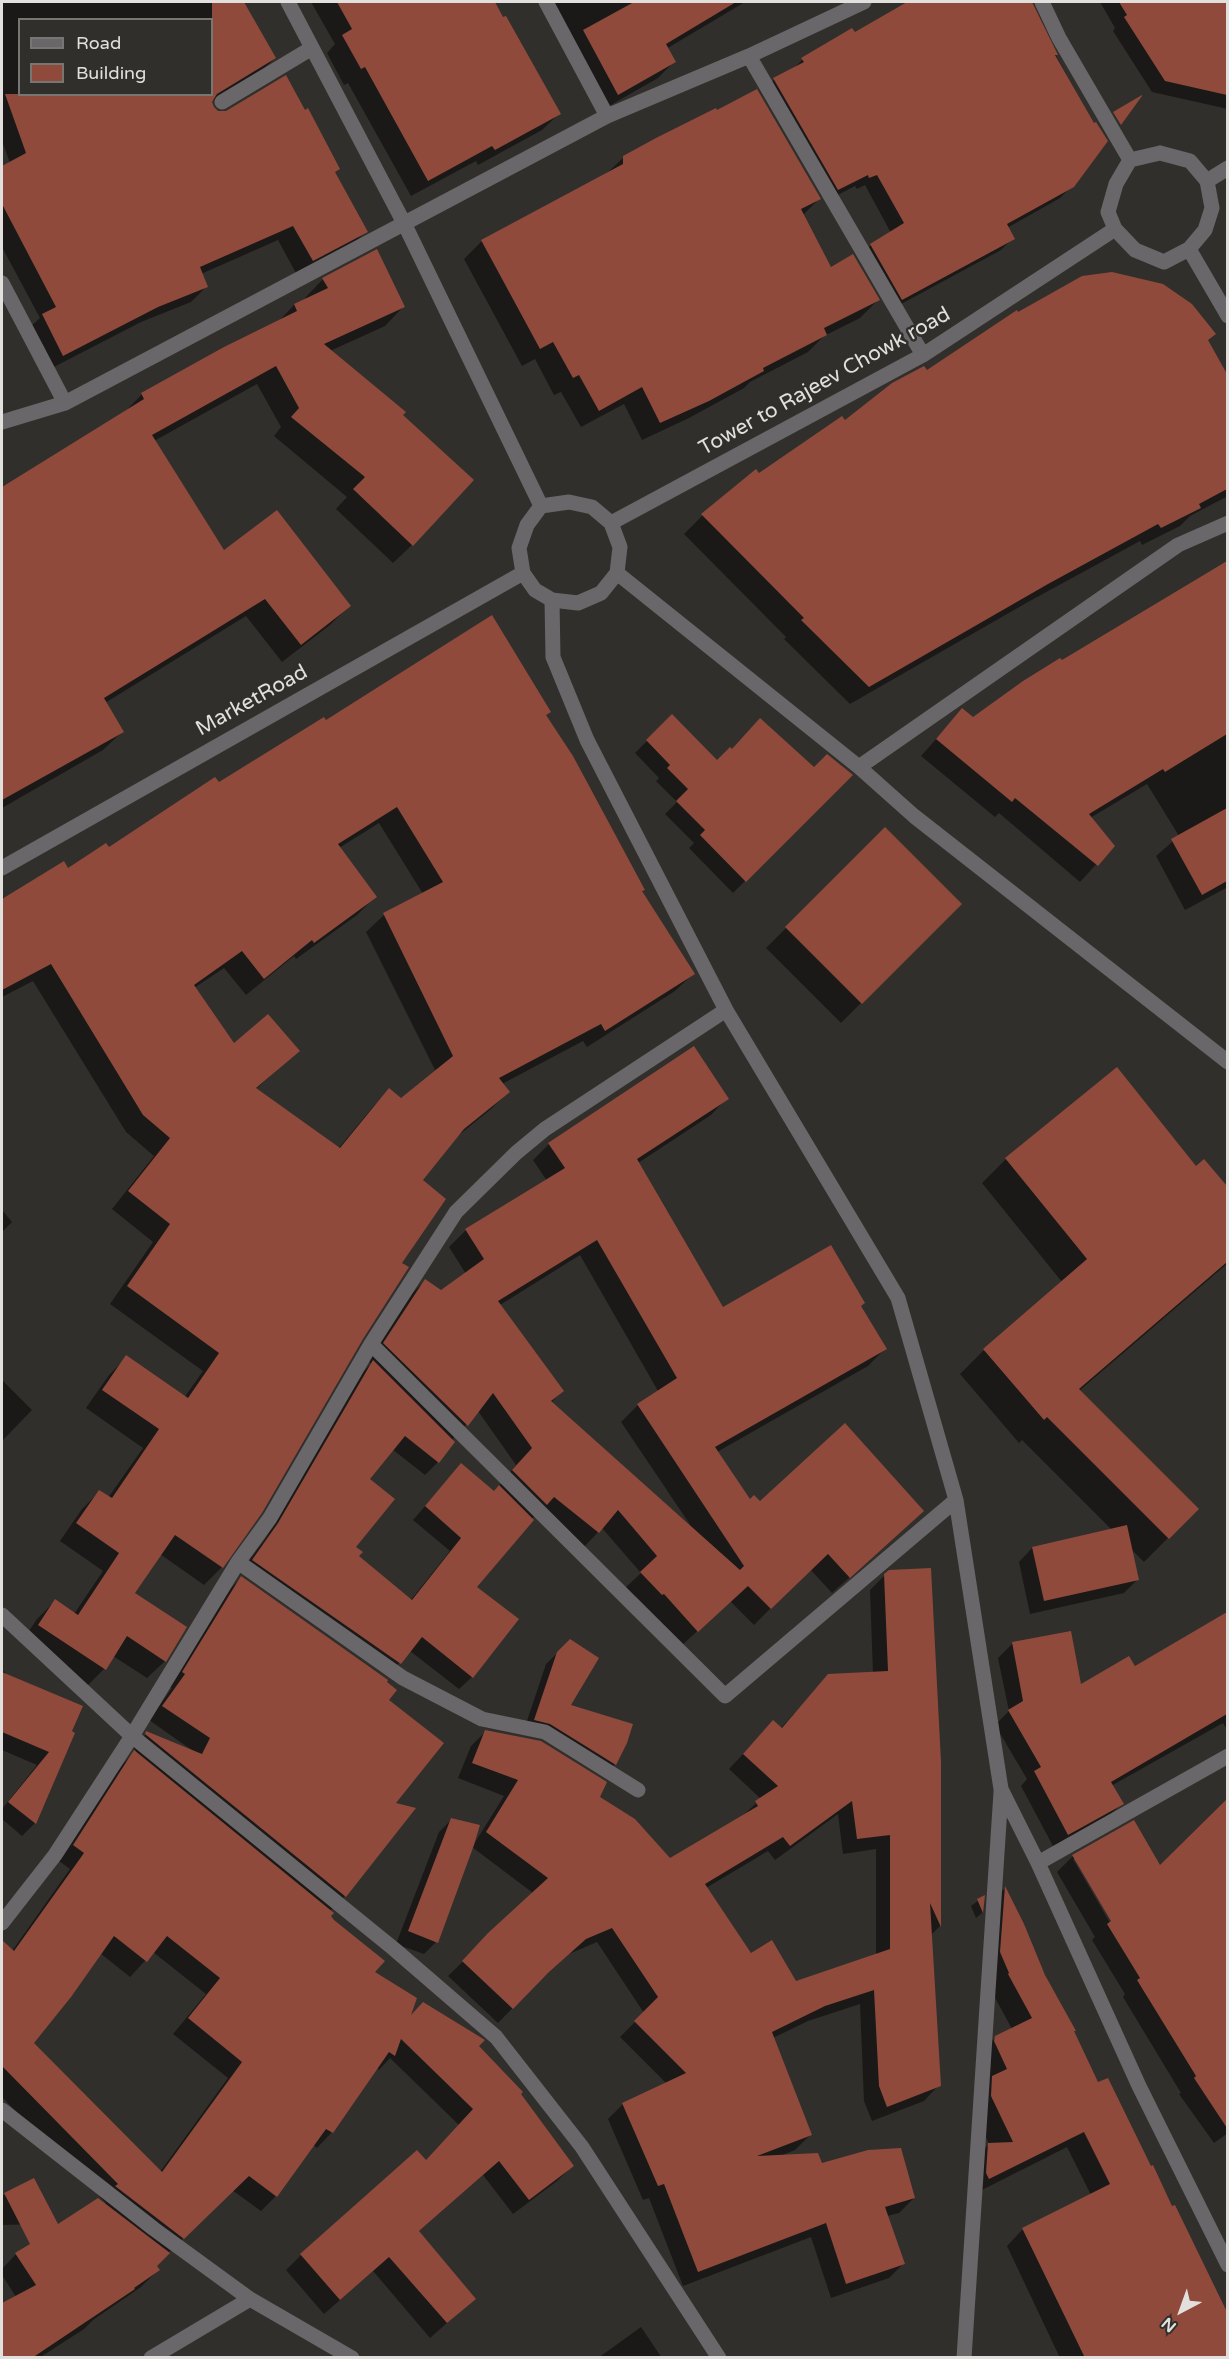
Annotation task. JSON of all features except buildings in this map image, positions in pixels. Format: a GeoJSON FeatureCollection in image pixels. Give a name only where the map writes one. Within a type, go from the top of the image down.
{"type":"FeatureCollection","features":[{"type":"Feature","properties":{"kind":"street"},"geometry":{"type":"LineString","coordinates":[[288,2],[404,224],[541,506]]}},
{"type":"Feature","properties":{"kind":"street"},"geometry":{"type":"LineString","coordinates":[[546,2],[607,116]]}},
{"type":"Feature","properties":{"kind":"street"},"geometry":{"type":"LineString","coordinates":[[2,422],[65,403],[607,116],[749,56],[864,2]]}},
{"type":"Feature","properties":{"kind":"street"},"geometry":{"type":"LineString","coordinates":[[1042,2],[1059,38],[1130,160]]}},
{"type":"Feature","properties":{"kind":"street"},"geometry":{"type":"LineString","coordinates":[[222,102],[312,48]]}},
{"type":"Feature","properties":{"kind":"street"},"geometry":{"type":"LineString","coordinates":[[749,56],[923,355]]}},
{"type":"Feature","properties":{"kind":"street"},"geometry":{"type":"LineString","coordinates":[[1160,153],[1190,161],[1207,181],[1212,208],[1204,230],[1189,249],[1164,262],[1134,250],[1115,229],[1108,212],[1116,184],[1130,160],[1160,153]]}},
{"type":"Feature","properties":{"kind":"street"},"geometry":{"type":"LineString","coordinates":[[1207,181],[1227,168]]}},
{"type":"Feature","properties":{"kind":"street","name":"Tower to Rajeev Chowk road"},"geometry":{"type":"LineString","coordinates":[[611,523],[923,355],[1115,229]]}},
{"type":"Feature","properties":{"kind":"street"},"geometry":{"type":"LineString","coordinates":[[1189,249],[1227,316]]}},
{"type":"Feature","properties":{"kind":"street"},"geometry":{"type":"LineString","coordinates":[[2,283],[65,403]]}},
{"type":"Feature","properties":{"kind":"street"},"geometry":{"type":"LineString","coordinates":[[569,502],[592,507],[611,523],[620,548],[617,573],[601,593],[578,603],[552,600],[535,590],[523,573],[519,548],[527,525],[541,506],[569,502]]}},
{"type":"Feature","properties":{"kind":"street"},"geometry":{"type":"LineString","coordinates":[[859,767],[1178,545],[1227,523]]}},
{"type":"Feature","properties":{"kind":"street","name":"MarketRoad"},"geometry":{"type":"LineString","coordinates":[[2,868],[523,573]]}},
{"type":"Feature","properties":{"kind":"street"},"geometry":{"type":"LineString","coordinates":[[617,573],[859,767],[914,816],[1227,1062]]}},
{"type":"Feature","properties":{"kind":"street"},"geometry":{"type":"LineString","coordinates":[[552,600],[554,657],[587,740],[726,1010],[898,1298],[956,1500],[1001,1789],[964,2358]]}},
{"type":"Feature","properties":{"kind":"street"},"geometry":{"type":"LineString","coordinates":[[2,1923],[55,1855],[132,1736],[238,1562],[270,1518],[371,1344],[456,1212],[516,1153],[545,1129],[726,1010]]}},
{"type":"Feature","properties":{"kind":"street"},"geometry":{"type":"LineString","coordinates":[[371,1344],[725,1696],[956,1500]]}},
{"type":"Feature","properties":{"kind":"street"},"geometry":{"type":"LineString","coordinates":[[238,1562],[403,1678],[482,1719],[545,1732],[638,1790]]}},
{"type":"Feature","properties":{"kind":"street"},"geometry":{"type":"LineString","coordinates":[[2,1615],[132,1736],[394,1949],[496,2037],[582,2147],[719,2358]]}},
{"type":"Feature","properties":{"kind":"street"},"geometry":{"type":"LineString","coordinates":[[1038,1863],[1227,1756]]}},
{"type":"Feature","properties":{"kind":"street"},"geometry":{"type":"LineString","coordinates":[[1001,1789],[1038,1863],[1138,2086],[1227,2265]]}},
{"type":"Feature","properties":{"kind":"street"},"geometry":{"type":"LineString","coordinates":[[2,2110],[154,2229],[250,2299],[352,2358]]}},
{"type":"Feature","properties":{"kind":"street"},"geometry":{"type":"LineString","coordinates":[[151,2358],[250,2299]]}}]}
